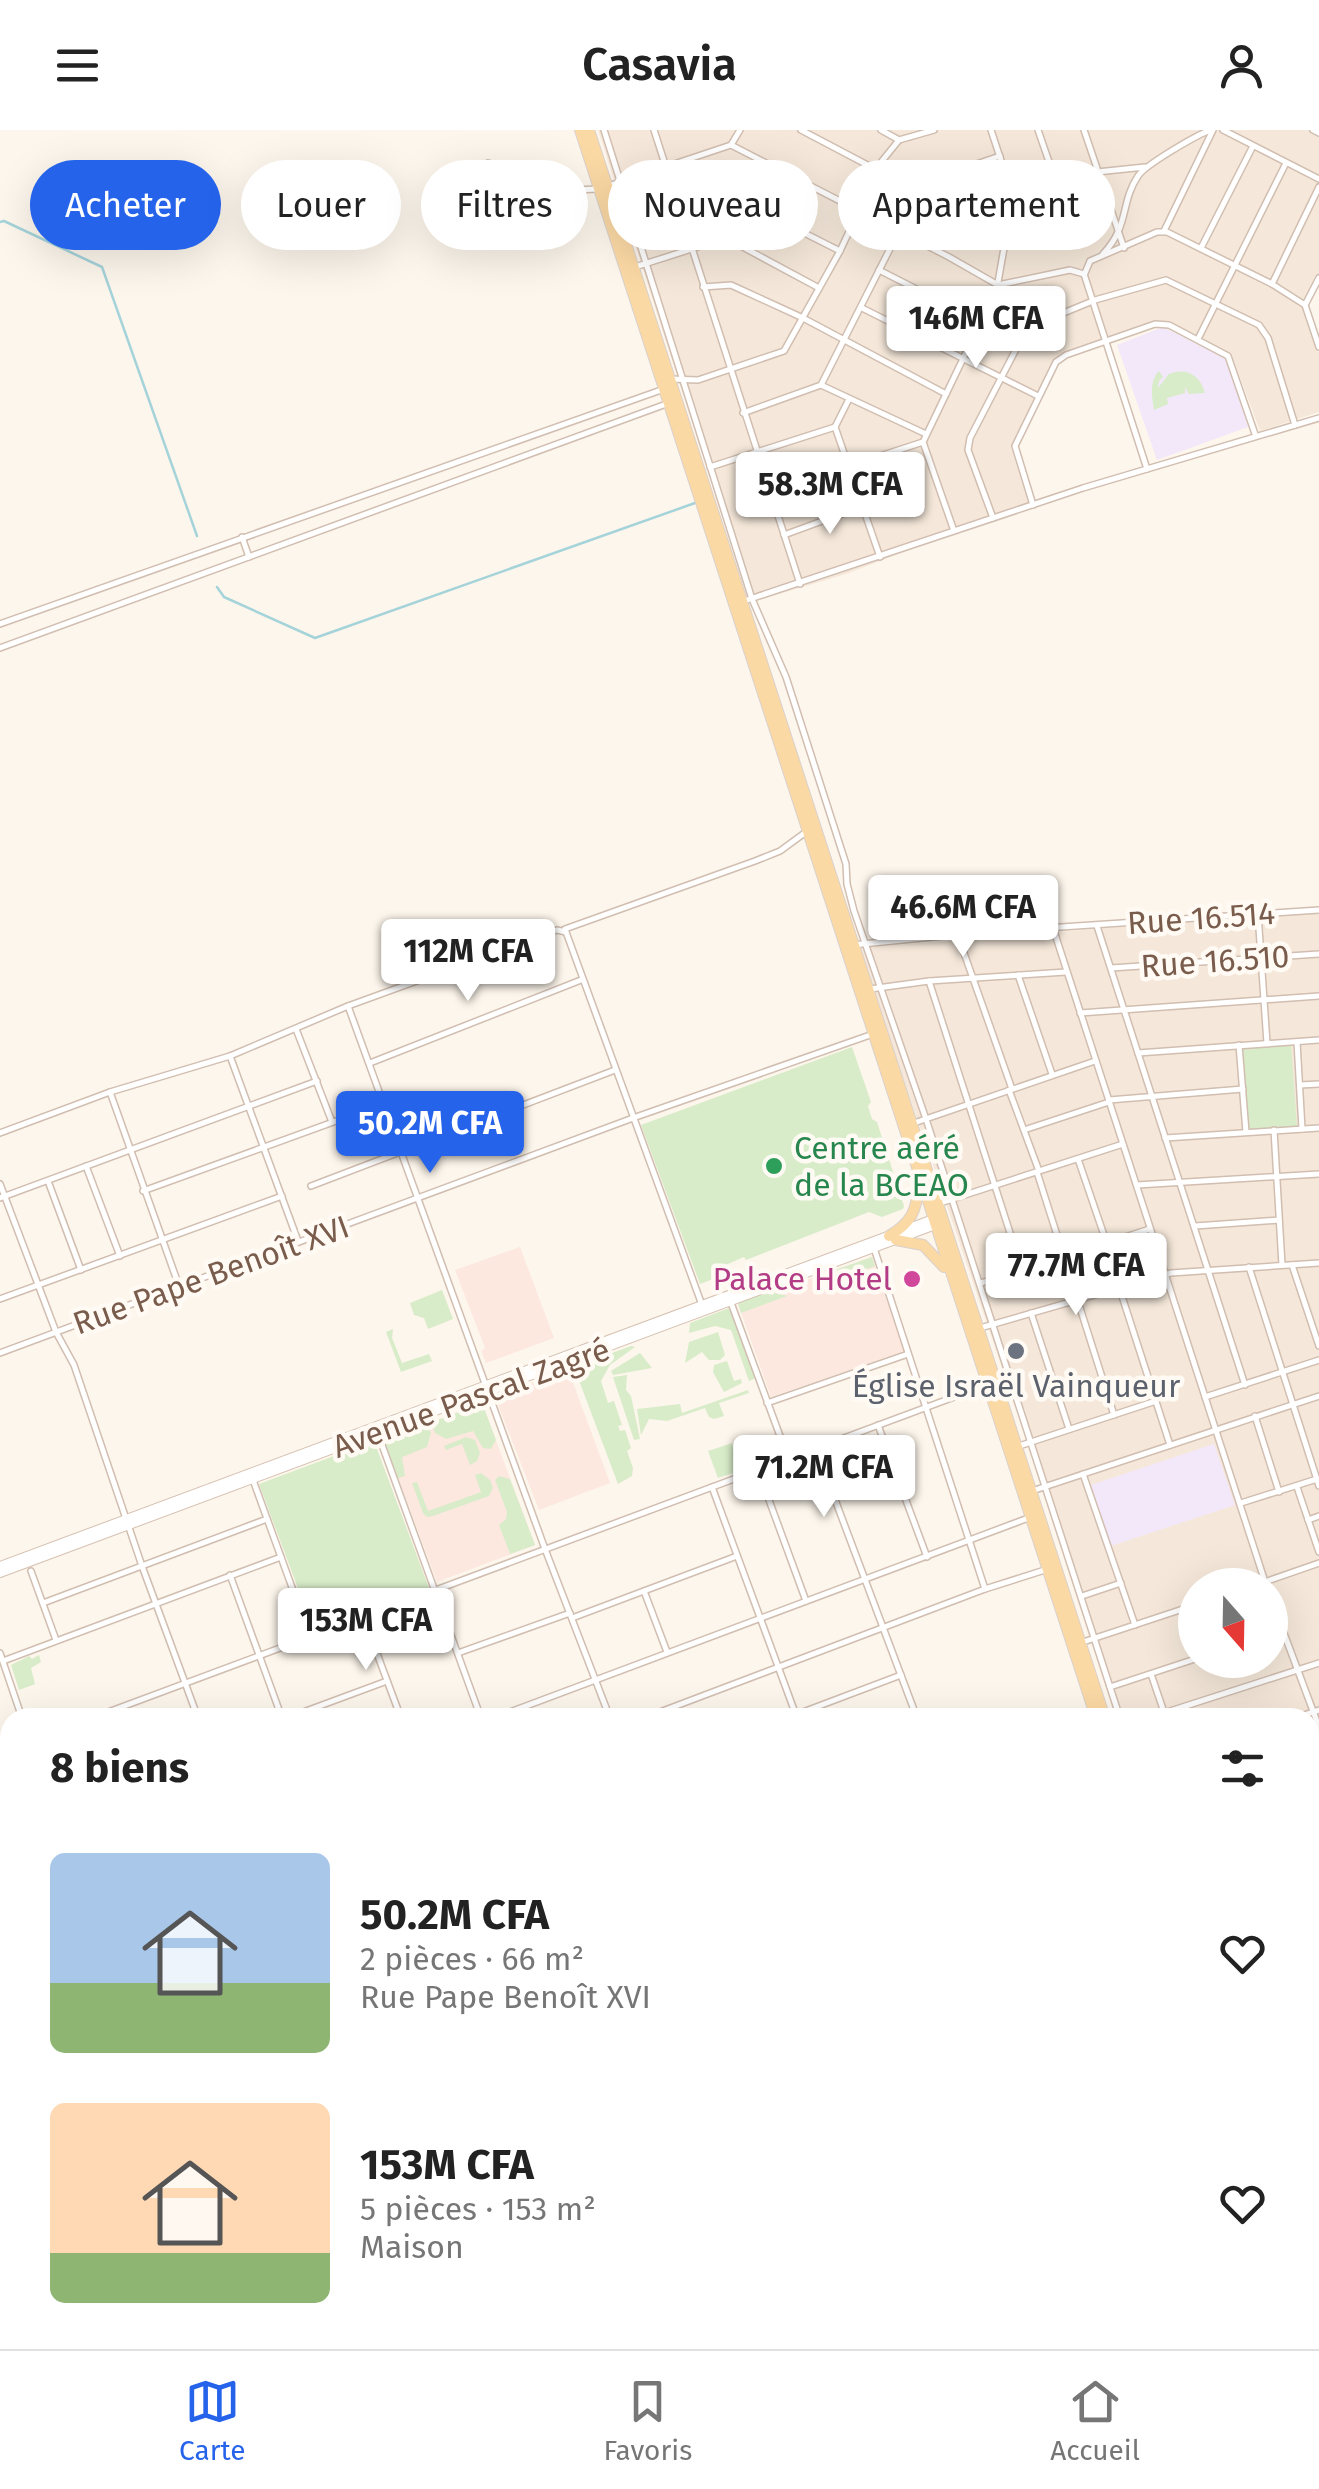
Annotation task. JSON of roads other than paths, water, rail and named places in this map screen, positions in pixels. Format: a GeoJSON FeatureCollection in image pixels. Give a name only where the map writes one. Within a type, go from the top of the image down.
{"type":"FeatureCollection","features":[{"type":"Feature","properties":{"kind":"main road"},"geometry":{"type":"LineString","coordinates":[[580,130],[672,383]]}},
{"type":"Feature","properties":{"kind":"main road"},"geometry":{"type":"LineString","coordinates":[[589,130],[603,187],[640,265],[672,383],[673,402],[742,602],[873,1034],[936,1204],[951,1276],[1031,1491],[1048,1569],[1093,1708]]}},
{"type":"Feature","properties":{"kind":"main road"},"geometry":{"type":"LineString","coordinates":[[673,402],[738,575],[742,602],[806,832],[866,990],[918,1175],[977,1329],[991,1383],[1101,1708]]}},
{"type":"Feature","properties":{"kind":"main road"},"geometry":{"type":"LineString","coordinates":[[893,1238],[913,1215],[918,1175]]}},
{"type":"Feature","properties":{"kind":"main road","name":"Avenue Pascal Zagré"},"geometry":{"type":"LineString","coordinates":[[0,1569],[938,1221]]}},
{"type":"Feature","properties":{"kind":"main road"},"geometry":{"type":"LineString","coordinates":[[893,1238],[929,1248],[951,1276]]}},
{"type":"Feature","properties":{"kind":"main road","name":"Avenue Pascal Zagré"},"geometry":{"type":"LineString","coordinates":[[489,1388],[702,1305],[730,1298]]}},
{"type":"Feature","properties":{"kind":"street"},"geometry":{"type":"LineString","coordinates":[[604,130],[613,160]]}},
{"type":"Feature","properties":{"kind":"street"},"geometry":{"type":"LineString","coordinates":[[654,130],[662,160]]}},
{"type":"Feature","properties":{"kind":"street"},"geometry":{"type":"LineString","coordinates":[[683,160],[731,145],[740,130]]}},
{"type":"Feature","properties":{"kind":"street"},"geometry":{"type":"LineString","coordinates":[[801,130],[858,160]]}},
{"type":"Feature","properties":{"kind":"street"},"geometry":{"type":"LineString","coordinates":[[881,130],[900,140]]}},
{"type":"Feature","properties":{"kind":"street"},"geometry":{"type":"LineString","coordinates":[[885,160],[900,140],[934,130]]}},
{"type":"Feature","properties":{"kind":"street"},"geometry":{"type":"LineString","coordinates":[[991,130],[1001,160]]}},
{"type":"Feature","properties":{"kind":"street"},"geometry":{"type":"LineString","coordinates":[[1038,130],[1048,160]]}},
{"type":"Feature","properties":{"kind":"street"},"geometry":{"type":"LineString","coordinates":[[1084,130],[1094,160]]}},
{"type":"Feature","properties":{"kind":"street"},"geometry":{"type":"LineString","coordinates":[[1101,256],[1120,234],[1134,184],[1145,167],[1200,133],[1212,130]]}},
{"type":"Feature","properties":{"kind":"street"},"geometry":{"type":"LineString","coordinates":[[1147,468],[1084,274],[1090,261],[1164,231],[1212,130]]}},
{"type":"Feature","properties":{"kind":"street"},"geometry":{"type":"LineString","coordinates":[[1222,130],[1319,179]]}},
{"type":"Feature","properties":{"kind":"street"},"geometry":{"type":"LineString","coordinates":[[731,145],[758,160]]}},
{"type":"Feature","properties":{"kind":"street"},"geometry":{"type":"LineString","coordinates":[[1202,248],[1254,146]]}},
{"type":"Feature","properties":{"kind":"street"},"geometry":{"type":"LineString","coordinates":[[988,160],[1000,156]]}},
{"type":"Feature","properties":{"kind":"street"},"geometry":{"type":"LineString","coordinates":[[1198,339],[1286,163]]}},
{"type":"Feature","properties":{"kind":"street"},"geometry":{"type":"LineString","coordinates":[[1115,170],[1145,167]]}},
{"type":"Feature","properties":{"kind":"street"},"geometry":{"type":"LineString","coordinates":[[588,188],[608,186]]}},
{"type":"Feature","properties":{"kind":"street"},"geometry":{"type":"LineString","coordinates":[[1272,284],[1319,188]]}},
{"type":"Feature","properties":{"kind":"street"},"geometry":{"type":"LineString","coordinates":[[1115,220],[1124,248]]}},
{"type":"Feature","properties":{"kind":"street"},"geometry":{"type":"LineString","coordinates":[[1164,231],[1272,284],[1305,305],[1319,347]]}},
{"type":"Feature","properties":{"kind":"street"},"geometry":{"type":"LineString","coordinates":[[0,624],[672,383],[698,380],[782,352],[840,251],[818,240]]}},
{"type":"Feature","properties":{"kind":"street"},"geometry":{"type":"LineString","coordinates":[[636,250],[640,265],[688,250]]}},
{"type":"Feature","properties":{"kind":"street"},"geometry":{"type":"LineString","coordinates":[[691,250],[800,584]]}},
{"type":"Feature","properties":{"kind":"street"},"geometry":{"type":"LineString","coordinates":[[750,250],[820,288]]}},
{"type":"Feature","properties":{"kind":"street"},"geometry":{"type":"LineString","coordinates":[[743,413],[821,385],[890,250]]}},
{"type":"Feature","properties":{"kind":"street"},"geometry":{"type":"LineString","coordinates":[[933,250],[998,286],[1070,270],[1084,274]]}},
{"type":"Feature","properties":{"kind":"street"},"geometry":{"type":"LineString","coordinates":[[770,492],[922,442],[998,286],[1004,250]]}},
{"type":"Feature","properties":{"kind":"street"},"geometry":{"type":"LineString","coordinates":[[880,270],[981,322]]}},
{"type":"Feature","properties":{"kind":"street"},"geometry":{"type":"LineString","coordinates":[[1305,305],[1319,278]]}},
{"type":"Feature","properties":{"kind":"street"},"geometry":{"type":"LineString","coordinates":[[993,518],[968,450],[970,438],[1029,325],[1095,300],[1166,280],[1264,328],[1295,425]]}},
{"type":"Feature","properties":{"kind":"street"},"geometry":{"type":"LineString","coordinates":[[704,287],[730,284],[946,394]]}},
{"type":"Feature","properties":{"kind":"street"},"geometry":{"type":"LineString","coordinates":[[860,308],[1038,396]]}},
{"type":"Feature","properties":{"kind":"street"},"geometry":{"type":"LineString","coordinates":[[1033,506],[1014,448],[1058,360],[1159,323],[1198,339],[1229,358],[1256,436]]}},
{"type":"Feature","properties":{"kind":"street"},"geometry":{"type":"LineString","coordinates":[[672,383],[710,467],[738,575]]}},
{"type":"Feature","properties":{"kind":"street"},"geometry":{"type":"LineString","coordinates":[[821,385],[926,434]]}},
{"type":"Feature","properties":{"kind":"street"},"geometry":{"type":"LineString","coordinates":[[698,471],[835,427],[849,399]]}},
{"type":"Feature","properties":{"kind":"street"},"geometry":{"type":"LineString","coordinates":[[0,648],[673,402]]}},
{"type":"Feature","properties":{"kind":"street"},"geometry":{"type":"LineString","coordinates":[[1117,1708],[849,894],[846,864],[804,730],[786,677],[742,602],[1147,468],[1319,418]]}},
{"type":"Feature","properties":{"kind":"street"},"geometry":{"type":"LineString","coordinates":[[835,427],[880,557]]}},
{"type":"Feature","properties":{"kind":"street"},"geometry":{"type":"LineString","coordinates":[[922,442],[954,531]]}},
{"type":"Feature","properties":{"kind":"street"},"geometry":{"type":"LineString","coordinates":[[784,535],[863,506]]}},
{"type":"Feature","properties":{"kind":"street"},"geometry":{"type":"LineString","coordinates":[[242,537],[250,558]]}},
{"type":"Feature","properties":{"kind":"street"},"geometry":{"type":"LineString","coordinates":[[566,932],[780,852],[806,832]]}},
{"type":"Feature","properties":{"kind":"street","name":"Rue 16.514"},"geometry":{"type":"LineString","coordinates":[[848,946],[958,934],[1319,910]]}},
{"type":"Feature","properties":{"kind":"street"},"geometry":{"type":"LineString","coordinates":[[1258,914],[1267,1043]]}},
{"type":"Feature","properties":{"kind":"street"},"geometry":{"type":"LineString","coordinates":[[1098,926],[1246,1385]]}},
{"type":"Feature","properties":{"kind":"street"},"geometry":{"type":"LineString","coordinates":[[1053,928],[1261,1568]]}},
{"type":"Feature","properties":{"kind":"street"},"geometry":{"type":"LineString","coordinates":[[0,1133],[110,1092],[230,1056],[348,1006],[557,930],[566,932]]}},
{"type":"Feature","properties":{"kind":"street"},"geometry":{"type":"LineString","coordinates":[[566,932],[702,1305]]}},
{"type":"Feature","properties":{"kind":"street"},"geometry":{"type":"LineString","coordinates":[[958,934],[1114,1415]]}},
{"type":"Feature","properties":{"kind":"street","name":"Rue 16.510"},"geometry":{"type":"LineString","coordinates":[[1110,968],[1319,954]]}},
{"type":"Feature","properties":{"kind":"street"},"geometry":{"type":"LineString","coordinates":[[866,990],[928,980],[1066,972]]}},
{"type":"Feature","properties":{"kind":"street"},"geometry":{"type":"LineString","coordinates":[[1018,975],[1052,1074]]}},
{"type":"Feature","properties":{"kind":"street"},"geometry":{"type":"LineString","coordinates":[[369,1063],[581,980]]}},
{"type":"Feature","properties":{"kind":"street"},"geometry":{"type":"LineString","coordinates":[[928,980],[1022,1270]]}},
{"type":"Feature","properties":{"kind":"street"},"geometry":{"type":"LineString","coordinates":[[1080,1013],[1319,996]]}},
{"type":"Feature","properties":{"kind":"street"},"geometry":{"type":"LineString","coordinates":[[348,1006],[606,1708]]}},
{"type":"Feature","properties":{"kind":"street"},"geometry":{"type":"LineString","coordinates":[[296,1029],[332,1122]]}},
{"type":"Feature","properties":{"kind":"street","name":"Rue Pape Benoît XVI"},"geometry":{"type":"LineString","coordinates":[[0,1353],[633,1118],[873,1034]]}},
{"type":"Feature","properties":{"kind":"street"},"geometry":{"type":"LineString","coordinates":[[1138,1054],[1319,1040]]}},
{"type":"Feature","properties":{"kind":"street"},"geometry":{"type":"LineString","coordinates":[[1297,1042],[1302,1129]]}},
{"type":"Feature","properties":{"kind":"street"},"geometry":{"type":"LineString","coordinates":[[1239,1045],[1246,1132]]}},
{"type":"Feature","properties":{"kind":"street"},"geometry":{"type":"LineString","coordinates":[[230,1056],[298,1242]]}},
{"type":"Feature","properties":{"kind":"street"},"geometry":{"type":"LineString","coordinates":[[906,1126],[1095,1061]]}},
{"type":"Feature","properties":{"kind":"street"},"geometry":{"type":"LineString","coordinates":[[311,1186],[615,1070]]}},
{"type":"Feature","properties":{"kind":"street"},"geometry":{"type":"LineString","coordinates":[[2,1198],[317,1081]]}},
{"type":"Feature","properties":{"kind":"street"},"geometry":{"type":"LineString","coordinates":[[1300,1084],[1319,1084]]}},
{"type":"Feature","properties":{"kind":"street"},"geometry":{"type":"LineString","coordinates":[[1024,1130],[1109,1101],[1243,1090]]}},
{"type":"Feature","properties":{"kind":"street"},"geometry":{"type":"LineString","coordinates":[[110,1092],[179,1286]]}},
{"type":"Feature","properties":{"kind":"street"},"geometry":{"type":"LineString","coordinates":[[143,1192],[384,1104]]}},
{"type":"Feature","properties":{"kind":"street"},"geometry":{"type":"LineString","coordinates":[[1166,1138],[1319,1128]]}},
{"type":"Feature","properties":{"kind":"street"},"geometry":{"type":"LineString","coordinates":[[1274,1130],[1282,1266]]}},
{"type":"Feature","properties":{"kind":"street"},"geometry":{"type":"LineString","coordinates":[[936,1204],[1123,1144]]}},
{"type":"Feature","properties":{"kind":"street"},"geometry":{"type":"LineString","coordinates":[[1078,1159],[1107,1243]]}},
{"type":"Feature","properties":{"kind":"street"},"geometry":{"type":"LineString","coordinates":[[86,1166],[120,1256]]}},
{"type":"Feature","properties":{"kind":"street"},"geometry":{"type":"LineString","coordinates":[[1136,1186],[1319,1174]]}},
{"type":"Feature","properties":{"kind":"street"},"geometry":{"type":"LineString","coordinates":[[48,1180],[80,1270]]}},
{"type":"Feature","properties":{"kind":"street"},"geometry":{"type":"LineString","coordinates":[[0,1184],[2,1198],[56,1332],[74,1365],[194,1708]]}},
{"type":"Feature","properties":{"kind":"street"},"geometry":{"type":"LineString","coordinates":[[0,1300],[282,1196]]}},
{"type":"Feature","properties":{"kind":"street"},"geometry":{"type":"LineString","coordinates":[[1194,1226],[1279,1220]]}},
{"type":"Feature","properties":{"kind":"street"},"geometry":{"type":"LineString","coordinates":[[980,1284],[1150,1229]]}},
{"type":"Feature","properties":{"kind":"street"},"geometry":{"type":"LineString","coordinates":[[873,1245],[985,1589]]}},
{"type":"Feature","properties":{"kind":"street"},"geometry":{"type":"LineString","coordinates":[[977,1329],[1166,1274],[1319,1263]]}},
{"type":"Feature","properties":{"kind":"street"},"geometry":{"type":"LineString","coordinates":[[1292,1265],[1319,1346]]}},
{"type":"Feature","properties":{"kind":"street"},"geometry":{"type":"LineString","coordinates":[[1241,1503],[1318,1483],[1248,1268]]}},
{"type":"Feature","properties":{"kind":"street"},"geometry":{"type":"LineString","coordinates":[[1119,1287],[1170,1445]]}},
{"type":"Feature","properties":{"kind":"street"},"geometry":{"type":"LineString","coordinates":[[730,1298],[784,1447]]}},
{"type":"Feature","properties":{"kind":"street"},"geometry":{"type":"LineString","coordinates":[[1031,1312],[1069,1429]]}},
{"type":"Feature","properties":{"kind":"street"},"geometry":{"type":"LineString","coordinates":[[1311,1321],[1319,1318]]}},
{"type":"Feature","properties":{"kind":"street"},"geometry":{"type":"LineString","coordinates":[[768,1403],[908,1354]]}},
{"type":"Feature","properties":{"kind":"street"},"geometry":{"type":"LineString","coordinates":[[1205,1397],[1319,1360]]}},
{"type":"Feature","properties":{"kind":"street"},"geometry":{"type":"LineString","coordinates":[[119,1708],[991,1383]]}},
{"type":"Feature","properties":{"kind":"street"},"geometry":{"type":"LineString","coordinates":[[1031,1491],[1319,1396]]}},
{"type":"Feature","properties":{"kind":"street"},"geometry":{"type":"LineString","coordinates":[[1016,1446],[1156,1401]]}},
{"type":"Feature","properties":{"kind":"street"},"geometry":{"type":"LineString","coordinates":[[1255,1416],[1279,1492]]}},
{"type":"Feature","properties":{"kind":"street"},"geometry":{"type":"LineString","coordinates":[[878,1425],[927,1557]]}},
{"type":"Feature","properties":{"kind":"street"},"geometry":{"type":"LineString","coordinates":[[376,1430],[478,1708]]}},
{"type":"Feature","properties":{"kind":"street"},"geometry":{"type":"LineString","coordinates":[[816,1448],[913,1708]]}},
{"type":"Feature","properties":{"kind":"street"},"geometry":{"type":"LineString","coordinates":[[758,1470],[806,1601]]}},
{"type":"Feature","properties":{"kind":"street"},"geometry":{"type":"LineString","coordinates":[[1083,1474],[1135,1625]]}},
{"type":"Feature","properties":{"kind":"street"},"geometry":{"type":"LineString","coordinates":[[251,1476],[310,1637]]}},
{"type":"Feature","properties":{"kind":"street"},"geometry":{"type":"LineString","coordinates":[[1297,1486],[1319,1552]]}},
{"type":"Feature","properties":{"kind":"street"},"geometry":{"type":"LineString","coordinates":[[712,1488],[793,1708]]}},
{"type":"Feature","properties":{"kind":"street"},"geometry":{"type":"LineString","coordinates":[[520,1708],[1035,1516]]}},
{"type":"Feature","properties":{"kind":"street"},"geometry":{"type":"LineString","coordinates":[[1308,1520],[1319,1516]]}},
{"type":"Feature","properties":{"kind":"street"},"geometry":{"type":"LineString","coordinates":[[43,1603],[267,1519]]}},
{"type":"Feature","properties":{"kind":"street"},"geometry":{"type":"LineString","coordinates":[[458,1654],[737,1556]]}},
{"type":"Feature","properties":{"kind":"street"},"geometry":{"type":"LineString","coordinates":[[19,1708],[1,1657],[282,1557]]}},
{"type":"Feature","properties":{"kind":"street"},"geometry":{"type":"LineString","coordinates":[[1288,1575],[1319,1563]]}},
{"type":"Feature","properties":{"kind":"street"},"geometry":{"type":"LineString","coordinates":[[669,1708],[1048,1569]]}},
{"type":"Feature","properties":{"kind":"street"},"geometry":{"type":"LineString","coordinates":[[31,1571],[56,1640]]}},
{"type":"Feature","properties":{"kind":"street"},"geometry":{"type":"LineString","coordinates":[[230,1575],[281,1708]]}},
{"type":"Feature","properties":{"kind":"street"},"geometry":{"type":"LineString","coordinates":[[1082,1596],[1120,1583]]}},
{"type":"Feature","properties":{"kind":"street"},"geometry":{"type":"LineString","coordinates":[[644,1591],[666,1652]]}},
{"type":"Feature","properties":{"kind":"street"},"geometry":{"type":"LineString","coordinates":[[1080,1644],[1178,1611]]}},
{"type":"Feature","properties":{"kind":"street"},"geometry":{"type":"LineString","coordinates":[[364,1616],[397,1708]]}},
{"type":"Feature","properties":{"kind":"street"},"geometry":{"type":"LineString","coordinates":[[1288,1645],[1315,1708]]}},
{"type":"Feature","properties":{"kind":"street"},"geometry":{"type":"LineString","coordinates":[[1186,1708],[1319,1663]]}},
{"type":"Feature","properties":{"kind":"street"},"geometry":{"type":"LineString","coordinates":[[1110,1687],[1178,1665]]}},
{"type":"Feature","properties":{"kind":"street"},"geometry":{"type":"LineString","coordinates":[[1151,1674],[1163,1708]]}},
{"type":"Feature","properties":{"kind":"street"},"geometry":{"type":"LineString","coordinates":[[816,1708],[901,1675]]}},
{"type":"Feature","properties":{"kind":"street"},"geometry":{"type":"LineString","coordinates":[[313,1708],[388,1681]]}},
{"type":"Feature","properties":{"kind":"waterway"},"geometry":{"type":"LineString","coordinates":[[0,222],[102,267],[197,536]]}},
{"type":"Feature","properties":{"kind":"waterway"},"geometry":{"type":"LineString","coordinates":[[217,587],[224,597],[315,638],[695,503]]}},
{"type":"Feature","properties":{"kind":"place","name":"Centre aéré de la BCEAO"},"geometry":{"type":"Point","coordinates":[774,1166]}},
{"type":"Feature","properties":{"kind":"place","name":"Palace Hotel"},"geometry":{"type":"Point","coordinates":[912,1279]}},
{"type":"Feature","properties":{"kind":"place","name":"Église Israël Vainqueur"},"geometry":{"type":"Point","coordinates":[1016,1351]}}]}
